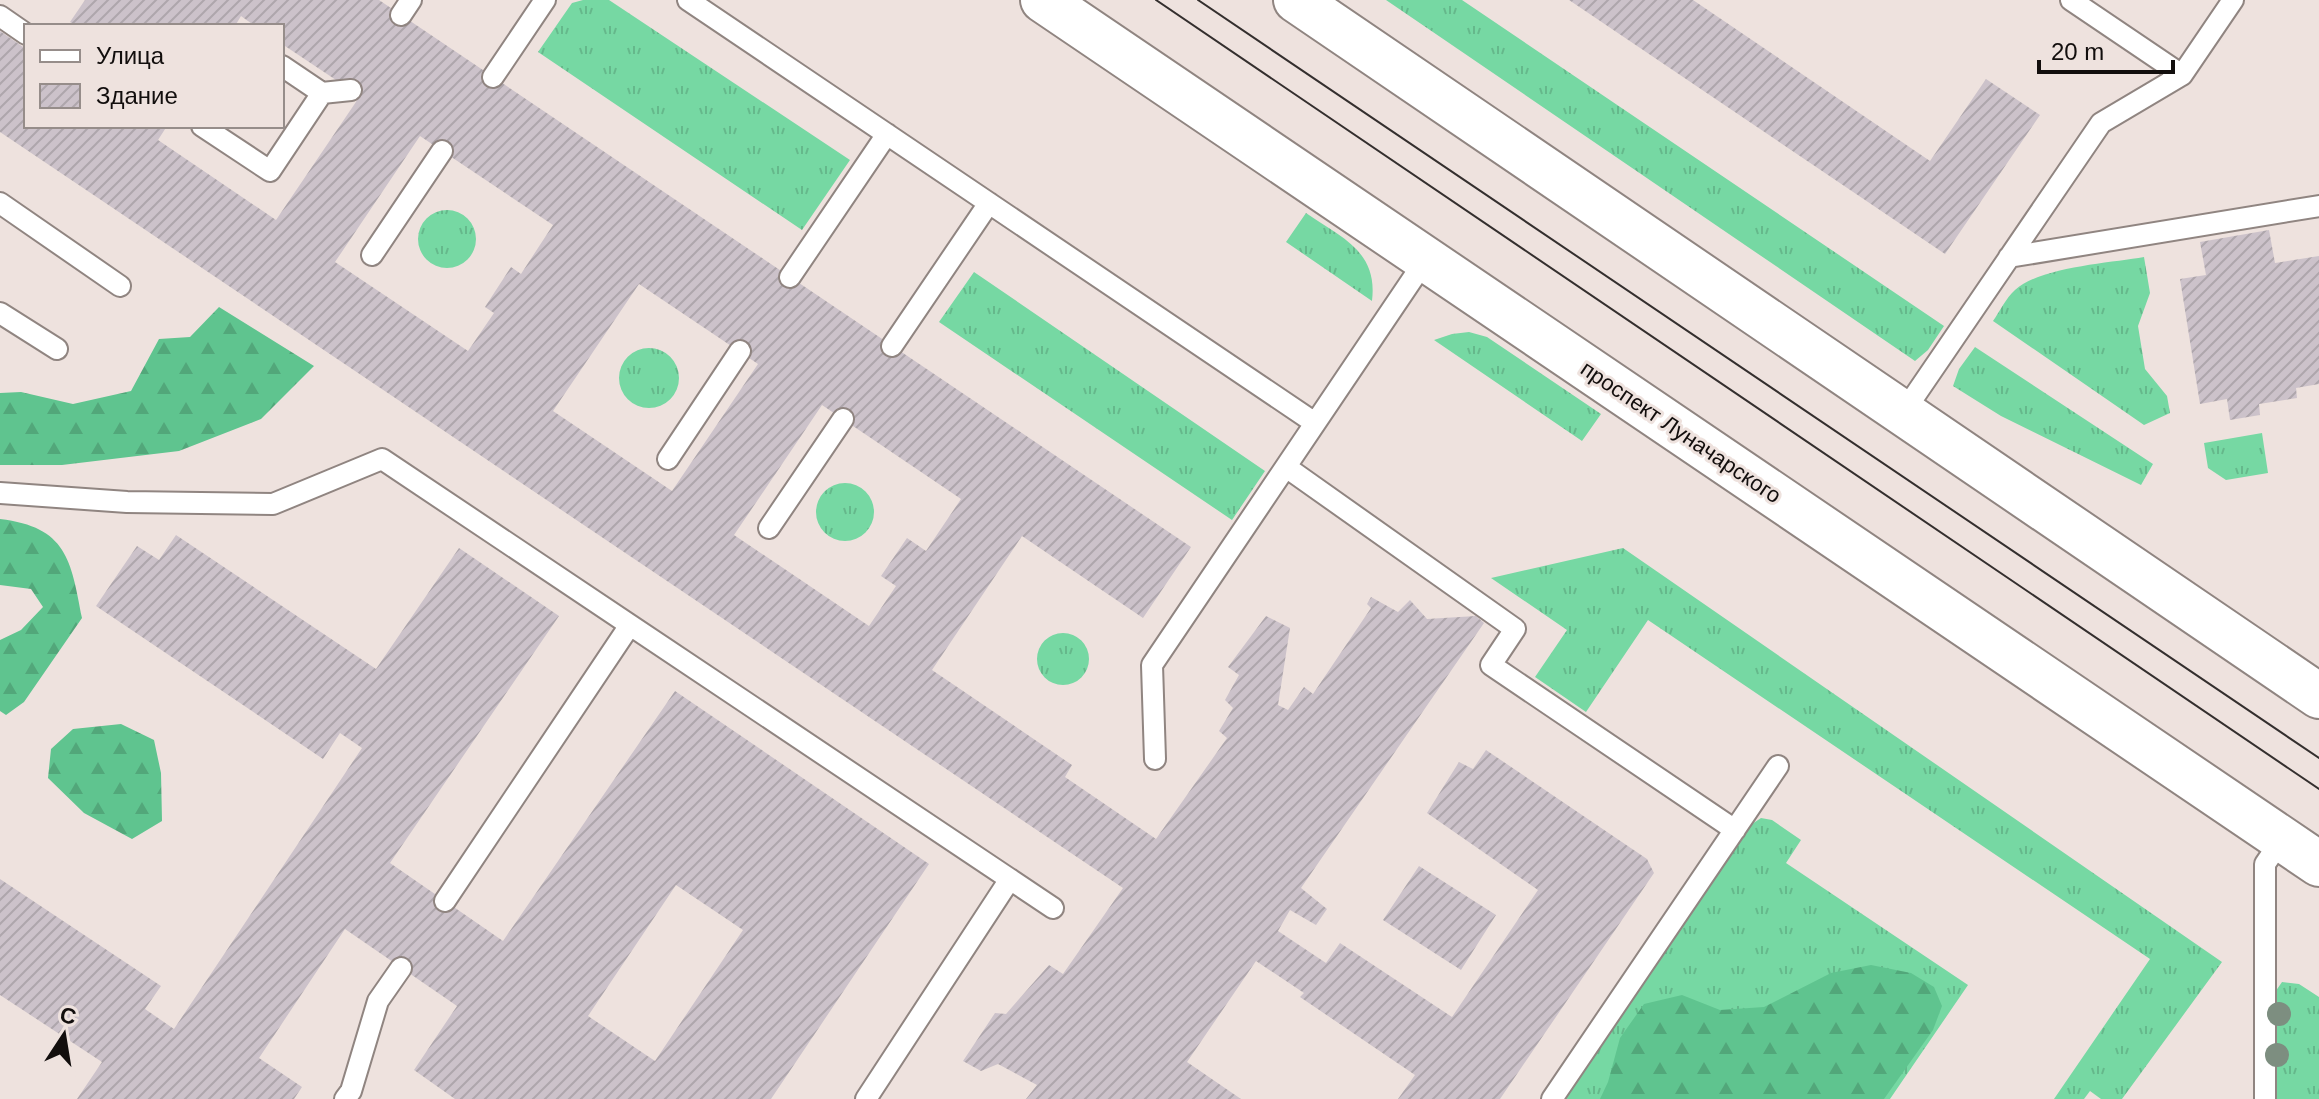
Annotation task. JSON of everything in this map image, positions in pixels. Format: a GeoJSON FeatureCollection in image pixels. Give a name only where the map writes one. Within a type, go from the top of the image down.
{"type":"FeatureCollection","features":[{"type":"Feature","properties":{"kind":"main road","name":"проспект Луначарского"},"geometry":{"type":"LineString","coordinates":[[1043,0],[2319,864]]}},
{"type":"Feature","properties":{"kind":"main road"},"geometry":{"type":"LineString","coordinates":[[1296,0],[2319,696]]}},
{"type":"Feature","properties":{"kind":"lane"},"geometry":{"type":"LineString","coordinates":[[493,77],[545,0]]}},
{"type":"Feature","properties":{"kind":"lane"},"geometry":{"type":"LineString","coordinates":[[688,0],[1315,423]]}},
{"type":"Feature","properties":{"kind":"lane"},"geometry":{"type":"LineString","coordinates":[[2071,0],[2182,75]]}},
{"type":"Feature","properties":{"kind":"lane"},"geometry":{"type":"LineString","coordinates":[[1903,413],[2101,123],[2182,75],[2233,0]]}},
{"type":"Feature","properties":{"kind":"lane"},"geometry":{"type":"LineString","coordinates":[[0,16],[24,33]]}},
{"type":"Feature","properties":{"kind":"lane"},"geometry":{"type":"LineString","coordinates":[[284,67],[322,93],[351,90]]}},
{"type":"Feature","properties":{"kind":"lane"},"geometry":{"type":"LineString","coordinates":[[205,128],[270,171],[322,93]]}},
{"type":"Feature","properties":{"kind":"lane"},"geometry":{"type":"LineString","coordinates":[[790,277],[887,134]]}},
{"type":"Feature","properties":{"kind":"lane"},"geometry":{"type":"LineString","coordinates":[[372,255],[442,151]]}},
{"type":"Feature","properties":{"kind":"lane"},"geometry":{"type":"LineString","coordinates":[[0,203],[120,286]]}},
{"type":"Feature","properties":{"kind":"lane"},"geometry":{"type":"LineString","coordinates":[[892,346],[989,203]]}},
{"type":"Feature","properties":{"kind":"lane"},"geometry":{"type":"LineString","coordinates":[[2009,257],[2319,206]]}},
{"type":"Feature","properties":{"kind":"lane"},"geometry":{"type":"LineString","coordinates":[[1155,759],[1152,665],[1426,259]]}},
{"type":"Feature","properties":{"kind":"lane"},"geometry":{"type":"LineString","coordinates":[[0,313],[57,349]]}},
{"type":"Feature","properties":{"kind":"lane"},"geometry":{"type":"LineString","coordinates":[[668,459],[740,351]]}},
{"type":"Feature","properties":{"kind":"lane"},"geometry":{"type":"LineString","coordinates":[[769,528],[843,419]]}},
{"type":"Feature","properties":{"kind":"lane"},"geometry":{"type":"LineString","coordinates":[[0,493],[127,502],[273,504],[382,459],[1053,908]]}},
{"type":"Feature","properties":{"kind":"lane"},"geometry":{"type":"LineString","coordinates":[[1286,467],[1515,629],[1491,665],[1735,830]]}},
{"type":"Feature","properties":{"kind":"lane"},"geometry":{"type":"LineString","coordinates":[[445,901],[630,625]]}},
{"type":"Feature","properties":{"kind":"lane"},"geometry":{"type":"LineString","coordinates":[[1552,1099],[1778,766]]}},
{"type":"Feature","properties":{"kind":"lane"},"geometry":{"type":"LineString","coordinates":[[2265,1099],[2265,864],[2282,839]]}},
{"type":"Feature","properties":{"kind":"lane"},"geometry":{"type":"LineString","coordinates":[[866,1099],[1010,879]]}},
{"type":"Feature","properties":{"kind":"lane"},"geometry":{"type":"LineString","coordinates":[[353,1096],[378,1001],[401,968]]}},
{"type":"Feature","properties":{"kind":"green space"},"geometry":{"type":"Polygon","coordinates":[[[609,0],[850,160],[802,230],[538,52],[572,3],[609,0]]]}},
{"type":"Feature","properties":{"kind":"green space"},"geometry":{"type":"Polygon","coordinates":[[[1386,0],[1462,0],[1944,326],[1928,350],[1915,361],[1386,0]]]}},
{"type":"Feature","properties":{"kind":"green space"},"geometry":{"type":"Polygon","coordinates":[[[447,210],[468,218],[476,239],[468,260],[447,268],[426,260],[418,239],[426,218],[447,210]]]}},
{"type":"Feature","properties":{"kind":"green space"},"geometry":{"type":"Polygon","coordinates":[[[1306,213],[1344,239],[1363,258],[1372,284],[1372,301],[1286,242],[1306,213]]]}},
{"type":"Feature","properties":{"kind":"green space"},"geometry":{"type":"Polygon","coordinates":[[[2144,257],[2150,293],[2138,326],[2145,369],[2167,396],[2170,413],[2144,425],[1993,321],[2015,290],[2026,282],[2076,267],[2144,257]]]}},
{"type":"Feature","properties":{"kind":"green space"},"geometry":{"type":"Polygon","coordinates":[[[974,272],[1265,471],[1232,520],[939,322],[974,272]]]}},
{"type":"Feature","properties":{"kind":"green space"},"geometry":{"type":"Polygon","coordinates":[[[219,307],[314,366],[261,419],[179,451],[62,465],[0,465],[0,393],[21,392],[73,404],[131,391],[159,339],[190,337],[219,307]]]}},
{"type":"Feature","properties":{"kind":"green space"},"geometry":{"type":"Polygon","coordinates":[[[1469,332],[1487,337],[1601,414],[1582,441],[1434,340],[1469,332]]]}},
{"type":"Feature","properties":{"kind":"green space"},"geometry":{"type":"Polygon","coordinates":[[[1975,347],[2153,464],[2141,485],[2001,416],[1953,386],[1959,369],[1975,347]]]}},
{"type":"Feature","properties":{"kind":"green space"},"geometry":{"type":"Polygon","coordinates":[[[649,348],[670,357],[679,378],[670,399],[649,408],[628,399],[619,378],[628,357],[649,348]]]}},
{"type":"Feature","properties":{"kind":"green space"},"geometry":{"type":"Polygon","coordinates":[[[2262,433],[2268,473],[2226,480],[2208,468],[2204,443],[2262,433]]]}},
{"type":"Feature","properties":{"kind":"green space"},"geometry":{"type":"Polygon","coordinates":[[[845,483],[866,491],[874,512],[866,533],[845,541],[824,533],[816,512],[824,491],[845,483]]]}},
{"type":"Feature","properties":{"kind":"green space"},"geometry":{"type":"Polygon","coordinates":[[[0,519],[40,530],[62,550],[74,579],[82,618],[24,702],[6,715],[0,711],[0,640],[21,630],[43,607],[31,589],[0,585],[0,519]]]}},
{"type":"Feature","properties":{"kind":"green space"},"geometry":{"type":"Polygon","coordinates":[[[1623,548],[2222,962],[2122,1099],[2101,1099],[2090,1091],[2084,1099],[2054,1099],[2150,959],[1648,620],[1586,712],[1535,677],[1567,630],[1491,578],[1623,548]]]}},
{"type":"Feature","properties":{"kind":"green space"},"geometry":{"type":"Polygon","coordinates":[[[1063,633],[1081,641],[1089,659],[1081,677],[1063,685],[1045,677],[1037,659],[1045,641],[1063,633]]]}},
{"type":"Feature","properties":{"kind":"green space"},"geometry":{"type":"Polygon","coordinates":[[[121,724],[154,740],[161,773],[162,821],[132,839],[84,813],[48,778],[51,749],[73,729],[121,724]]]}},
{"type":"Feature","properties":{"kind":"green space"},"geometry":{"type":"Polygon","coordinates":[[[1761,818],[1772,820],[1801,840],[1786,863],[1968,985],[1890,1099],[1565,1099],[1752,824],[1761,818]]]}},
{"type":"Feature","properties":{"kind":"green space"},"geometry":{"type":"Polygon","coordinates":[[[1871,965],[1911,973],[1934,987],[1942,1006],[1933,1030],[1884,1099],[1600,1099],[1620,1038],[1644,1004],[1682,995],[1720,1010],[1764,1007],[1831,973],[1871,965]]]}},
{"type":"Feature","properties":{"kind":"green space"},"geometry":{"type":"Polygon","coordinates":[[[2282,982],[2299,984],[2319,997],[2319,1099],[2273,1099],[2273,995],[2282,982]]]}},
{"type":"Feature","properties":{"kind":"building"},"geometry":{"type":"Polygon","coordinates":[[[85,0],[379,0],[1191,547],[1143,618],[1022,536],[932,670],[1072,765],[1065,777],[1156,839],[1227,738],[1219,731],[1233,708],[1225,700],[1239,675],[1228,667],[1266,616],[1290,628],[1278,705],[1288,710],[1304,687],[1313,694],[1371,608],[1367,604],[1371,597],[1398,612],[1410,600],[1427,619],[1476,616],[1484,623],[1301,888],[1327,909],[1316,925],[1290,910],[1278,931],[1326,963],[1340,943],[1452,1017],[1538,890],[1427,813],[1459,762],[1473,769],[1486,750],[1647,859],[1654,873],[1500,1099],[1398,1099],[1415,1075],[1300,997],[1304,993],[1256,961],[1187,1062],[1241,1099],[1026,1099],[1037,1085],[998,1064],[981,1071],[963,1061],[995,1013],[1006,1014],[1049,965],[1063,974],[1123,888],[0,132],[0,31],[24,48],[24,128],[166,128],[158,140],[276,220],[360,96],[284,45],[284,24],[252,24],[241,16],[236,24],[70,22],[85,0]],[[420,136],[335,262],[468,351],[494,313],[485,307],[511,267],[521,274],[553,225],[420,136]],[[639,284],[553,411],[672,491],[758,364],[639,284]],[[822,405],[734,535],[869,626],[896,586],[881,576],[907,538],[926,551],[961,499],[822,405]]]}},
{"type":"Feature","properties":{"kind":"building"},"geometry":{"type":"Polygon","coordinates":[[[1569,0],[1693,0],[1930,161],[1986,79],[2040,115],[1945,254],[1569,0]]]}},
{"type":"Feature","properties":{"kind":"building"},"geometry":{"type":"Polygon","coordinates":[[[2269,230],[2275,263],[2319,256],[2319,384],[2296,388],[2297,398],[2259,404],[2260,415],[2230,420],[2227,399],[2200,404],[2180,279],[2206,275],[2200,242],[2269,230]]]}},
{"type":"Feature","properties":{"kind":"building"},"geometry":{"type":"Polygon","coordinates":[[[176,535],[376,669],[459,548],[559,616],[390,863],[503,941],[675,691],[929,864],[771,1099],[455,1099],[414,1070],[457,1006],[345,929],[259,1058],[302,1087],[294,1099],[77,1099],[102,1062],[0,995],[0,879],[161,986],[145,1009],[174,1029],[362,748],[340,733],[323,759],[96,606],[137,546],[159,560],[176,535]],[[676,885],[588,1016],[655,1061],[743,930],[676,885]]]}},
{"type":"Feature","properties":{"kind":"building"},"geometry":{"type":"Polygon","coordinates":[[[1419,866],[1496,915],[1461,970],[1383,920],[1419,866]]]}},
{"type":"Feature","properties":{"kind":"tram line"},"geometry":{"type":"LineString","coordinates":[[1156,0],[2319,789]]}},
{"type":"Feature","properties":{"kind":"tram line"},"geometry":{"type":"LineString","coordinates":[[1198,0],[2319,758]]}}]}
